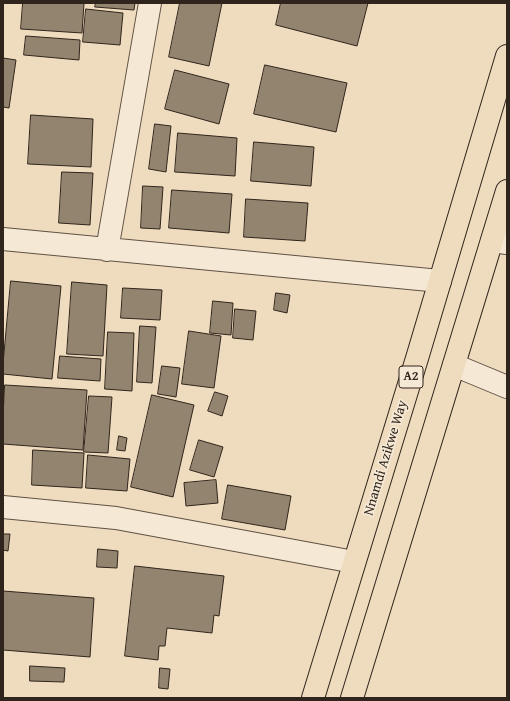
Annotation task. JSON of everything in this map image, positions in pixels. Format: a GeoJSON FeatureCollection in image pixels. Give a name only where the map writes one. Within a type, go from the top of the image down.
{"type":"FeatureCollection","features":[{"type":"Feature","properties":{"kind":"highway","name":"Nnamdi Azikwe Way"},"geometry":{"type":"LineString","coordinates":[[313,698],[507,56]]}},
{"type":"Feature","properties":{"kind":"highway"},"geometry":{"type":"LineString","coordinates":[[352,698],[454,365],[499,242],[507,191]]}},
{"type":"Feature","properties":{"kind":"street"},"geometry":{"type":"LineString","coordinates":[[107,250],[150,3]]}},
{"type":"Feature","properties":{"kind":"street"},"geometry":{"type":"LineString","coordinates":[[3,239],[440,281]]}},
{"type":"Feature","properties":{"kind":"street"},"geometry":{"type":"LineString","coordinates":[[454,365],[507,387]]}},
{"type":"Feature","properties":{"kind":"street"},"geometry":{"type":"LineString","coordinates":[[3,507],[116,518],[354,562]]}},
{"type":"Feature","properties":{"kind":"building"},"geometry":{"type":"Polygon","coordinates":[[[23,3],[84,3],[82,33],[21,29],[23,3]]]}},
{"type":"Feature","properties":{"kind":"building"},"geometry":{"type":"Polygon","coordinates":[[[96,3],[135,3],[134,10],[95,7],[96,3]]]}},
{"type":"Feature","properties":{"kind":"building"},"geometry":{"type":"Polygon","coordinates":[[[180,3],[222,3],[209,66],[169,57],[180,3]]]}},
{"type":"Feature","properties":{"kind":"building"},"geometry":{"type":"Polygon","coordinates":[[[281,3],[368,3],[357,46],[276,25],[281,3]]]}},
{"type":"Feature","properties":{"kind":"building"},"geometry":{"type":"Polygon","coordinates":[[[86,9],[123,13],[120,45],[83,42],[86,9]]]}},
{"type":"Feature","properties":{"kind":"building"},"geometry":{"type":"Polygon","coordinates":[[[26,36],[80,40],[79,60],[24,55],[26,36]]]}},
{"type":"Feature","properties":{"kind":"building"},"geometry":{"type":"Polygon","coordinates":[[[3,58],[16,60],[9,108],[3,107],[3,58]]]}},
{"type":"Feature","properties":{"kind":"building"},"geometry":{"type":"Polygon","coordinates":[[[265,65],[347,83],[336,132],[254,114],[265,65]]]}},
{"type":"Feature","properties":{"kind":"building"},"geometry":{"type":"Polygon","coordinates":[[[175,70],[229,84],[219,124],[165,109],[175,70]]]}},
{"type":"Feature","properties":{"kind":"building"},"geometry":{"type":"Polygon","coordinates":[[[31,115],[93,119],[91,167],[28,164],[31,115]]]}},
{"type":"Feature","properties":{"kind":"building"},"geometry":{"type":"Polygon","coordinates":[[[155,124],[171,126],[166,172],[149,169],[155,124]]]}},
{"type":"Feature","properties":{"kind":"building"},"geometry":{"type":"Polygon","coordinates":[[[178,133],[237,138],[235,176],[175,172],[178,133]]]}},
{"type":"Feature","properties":{"kind":"building"},"geometry":{"type":"Polygon","coordinates":[[[254,142],[314,147],[311,186],[251,181],[254,142]]]}},
{"type":"Feature","properties":{"kind":"building"},"geometry":{"type":"Polygon","coordinates":[[[62,172],[93,173],[90,225],[59,223],[62,172]]]}},
{"type":"Feature","properties":{"kind":"building"},"geometry":{"type":"Polygon","coordinates":[[[143,186],[163,187],[160,229],[141,228],[143,186]]]}},
{"type":"Feature","properties":{"kind":"building"},"geometry":{"type":"Polygon","coordinates":[[[172,190],[232,194],[229,233],[169,228],[172,190]]]}},
{"type":"Feature","properties":{"kind":"building"},"geometry":{"type":"Polygon","coordinates":[[[246,199],[308,203],[305,241],[244,237],[246,199]]]}},
{"type":"Feature","properties":{"kind":"building"},"geometry":{"type":"Polygon","coordinates":[[[11,281],[61,286],[52,379],[3,374],[11,281]]]}},
{"type":"Feature","properties":{"kind":"building"},"geometry":{"type":"Polygon","coordinates":[[[72,282],[107,285],[103,356],[67,354],[72,282]]]}},
{"type":"Feature","properties":{"kind":"building"},"geometry":{"type":"Polygon","coordinates":[[[123,288],[162,290],[160,320],[121,318],[123,288]]]}},
{"type":"Feature","properties":{"kind":"building"},"geometry":{"type":"Polygon","coordinates":[[[276,293],[290,295],[287,313],[274,310],[276,293]]]}},
{"type":"Feature","properties":{"kind":"building"},"geometry":{"type":"Polygon","coordinates":[[[213,301],[233,303],[231,335],[210,333],[213,301]]]}},
{"type":"Feature","properties":{"kind":"building"},"geometry":{"type":"Polygon","coordinates":[[[235,309],[256,311],[253,340],[233,338],[235,309]]]}},
{"type":"Feature","properties":{"kind":"building"},"geometry":{"type":"Polygon","coordinates":[[[140,326],[156,327],[152,383],[137,382],[140,326]]]}},
{"type":"Feature","properties":{"kind":"building"},"geometry":{"type":"Polygon","coordinates":[[[189,331],[221,336],[214,388],[182,384],[189,331]]]}},
{"type":"Feature","properties":{"kind":"building"},"geometry":{"type":"Polygon","coordinates":[[[108,332],[134,333],[132,391],[105,389],[108,332]]]}},
{"type":"Feature","properties":{"kind":"building"},"geometry":{"type":"Polygon","coordinates":[[[60,356],[101,359],[100,381],[58,378],[60,356]]]}},
{"type":"Feature","properties":{"kind":"building"},"geometry":{"type":"Polygon","coordinates":[[[162,366],[180,368],[176,397],[158,394],[162,366]]]}},
{"type":"Feature","properties":{"kind":"building"},"geometry":{"type":"Polygon","coordinates":[[[5,385],[87,390],[83,450],[3,444],[5,385]]]}},
{"type":"Feature","properties":{"kind":"building"},"geometry":{"type":"Polygon","coordinates":[[[215,392],[228,396],[222,416],[208,411],[215,392]]]}},
{"type":"Feature","properties":{"kind":"building"},"geometry":{"type":"Polygon","coordinates":[[[152,395],[194,405],[173,497],[131,487],[152,395]]]}},
{"type":"Feature","properties":{"kind":"building"},"geometry":{"type":"Polygon","coordinates":[[[89,396],[112,397],[108,453],[84,452],[89,396]]]}},
{"type":"Feature","properties":{"kind":"building"},"geometry":{"type":"Polygon","coordinates":[[[119,436],[127,438],[125,451],[117,450],[119,436]]]}},
{"type":"Feature","properties":{"kind":"building"},"geometry":{"type":"Polygon","coordinates":[[[199,440],[223,447],[214,477],[190,470],[199,440]]]}},
{"type":"Feature","properties":{"kind":"building"},"geometry":{"type":"Polygon","coordinates":[[[33,450],[84,453],[82,488],[32,485],[33,450]]]}},
{"type":"Feature","properties":{"kind":"building"},"geometry":{"type":"Polygon","coordinates":[[[88,455],[130,459],[127,491],[86,488],[88,455]]]}},
{"type":"Feature","properties":{"kind":"building"},"geometry":{"type":"Polygon","coordinates":[[[216,480],[218,503],[186,506],[184,483],[216,480]]]}},
{"type":"Feature","properties":{"kind":"building"},"geometry":{"type":"Polygon","coordinates":[[[228,485],[291,496],[285,530],[222,519],[228,485]]]}},
{"type":"Feature","properties":{"kind":"building"},"geometry":{"type":"Polygon","coordinates":[[[3,534],[10,534],[8,551],[3,550],[3,534]]]}},
{"type":"Feature","properties":{"kind":"building"},"geometry":{"type":"Polygon","coordinates":[[[98,549],[118,551],[117,568],[97,567],[98,549]]]}},
{"type":"Feature","properties":{"kind":"building"},"geometry":{"type":"Polygon","coordinates":[[[135,566],[224,576],[219,616],[214,615],[212,633],[167,628],[165,646],[159,646],[158,660],[125,656],[135,566]]]}},
{"type":"Feature","properties":{"kind":"building"},"geometry":{"type":"Polygon","coordinates":[[[3,591],[94,598],[90,657],[3,650],[3,591]]]}},
{"type":"Feature","properties":{"kind":"building"},"geometry":{"type":"Polygon","coordinates":[[[30,666],[65,668],[64,682],[30,681],[30,666]]]}},
{"type":"Feature","properties":{"kind":"building"},"geometry":{"type":"Polygon","coordinates":[[[160,668],[170,669],[168,689],[159,688],[160,668]]]}}]}
